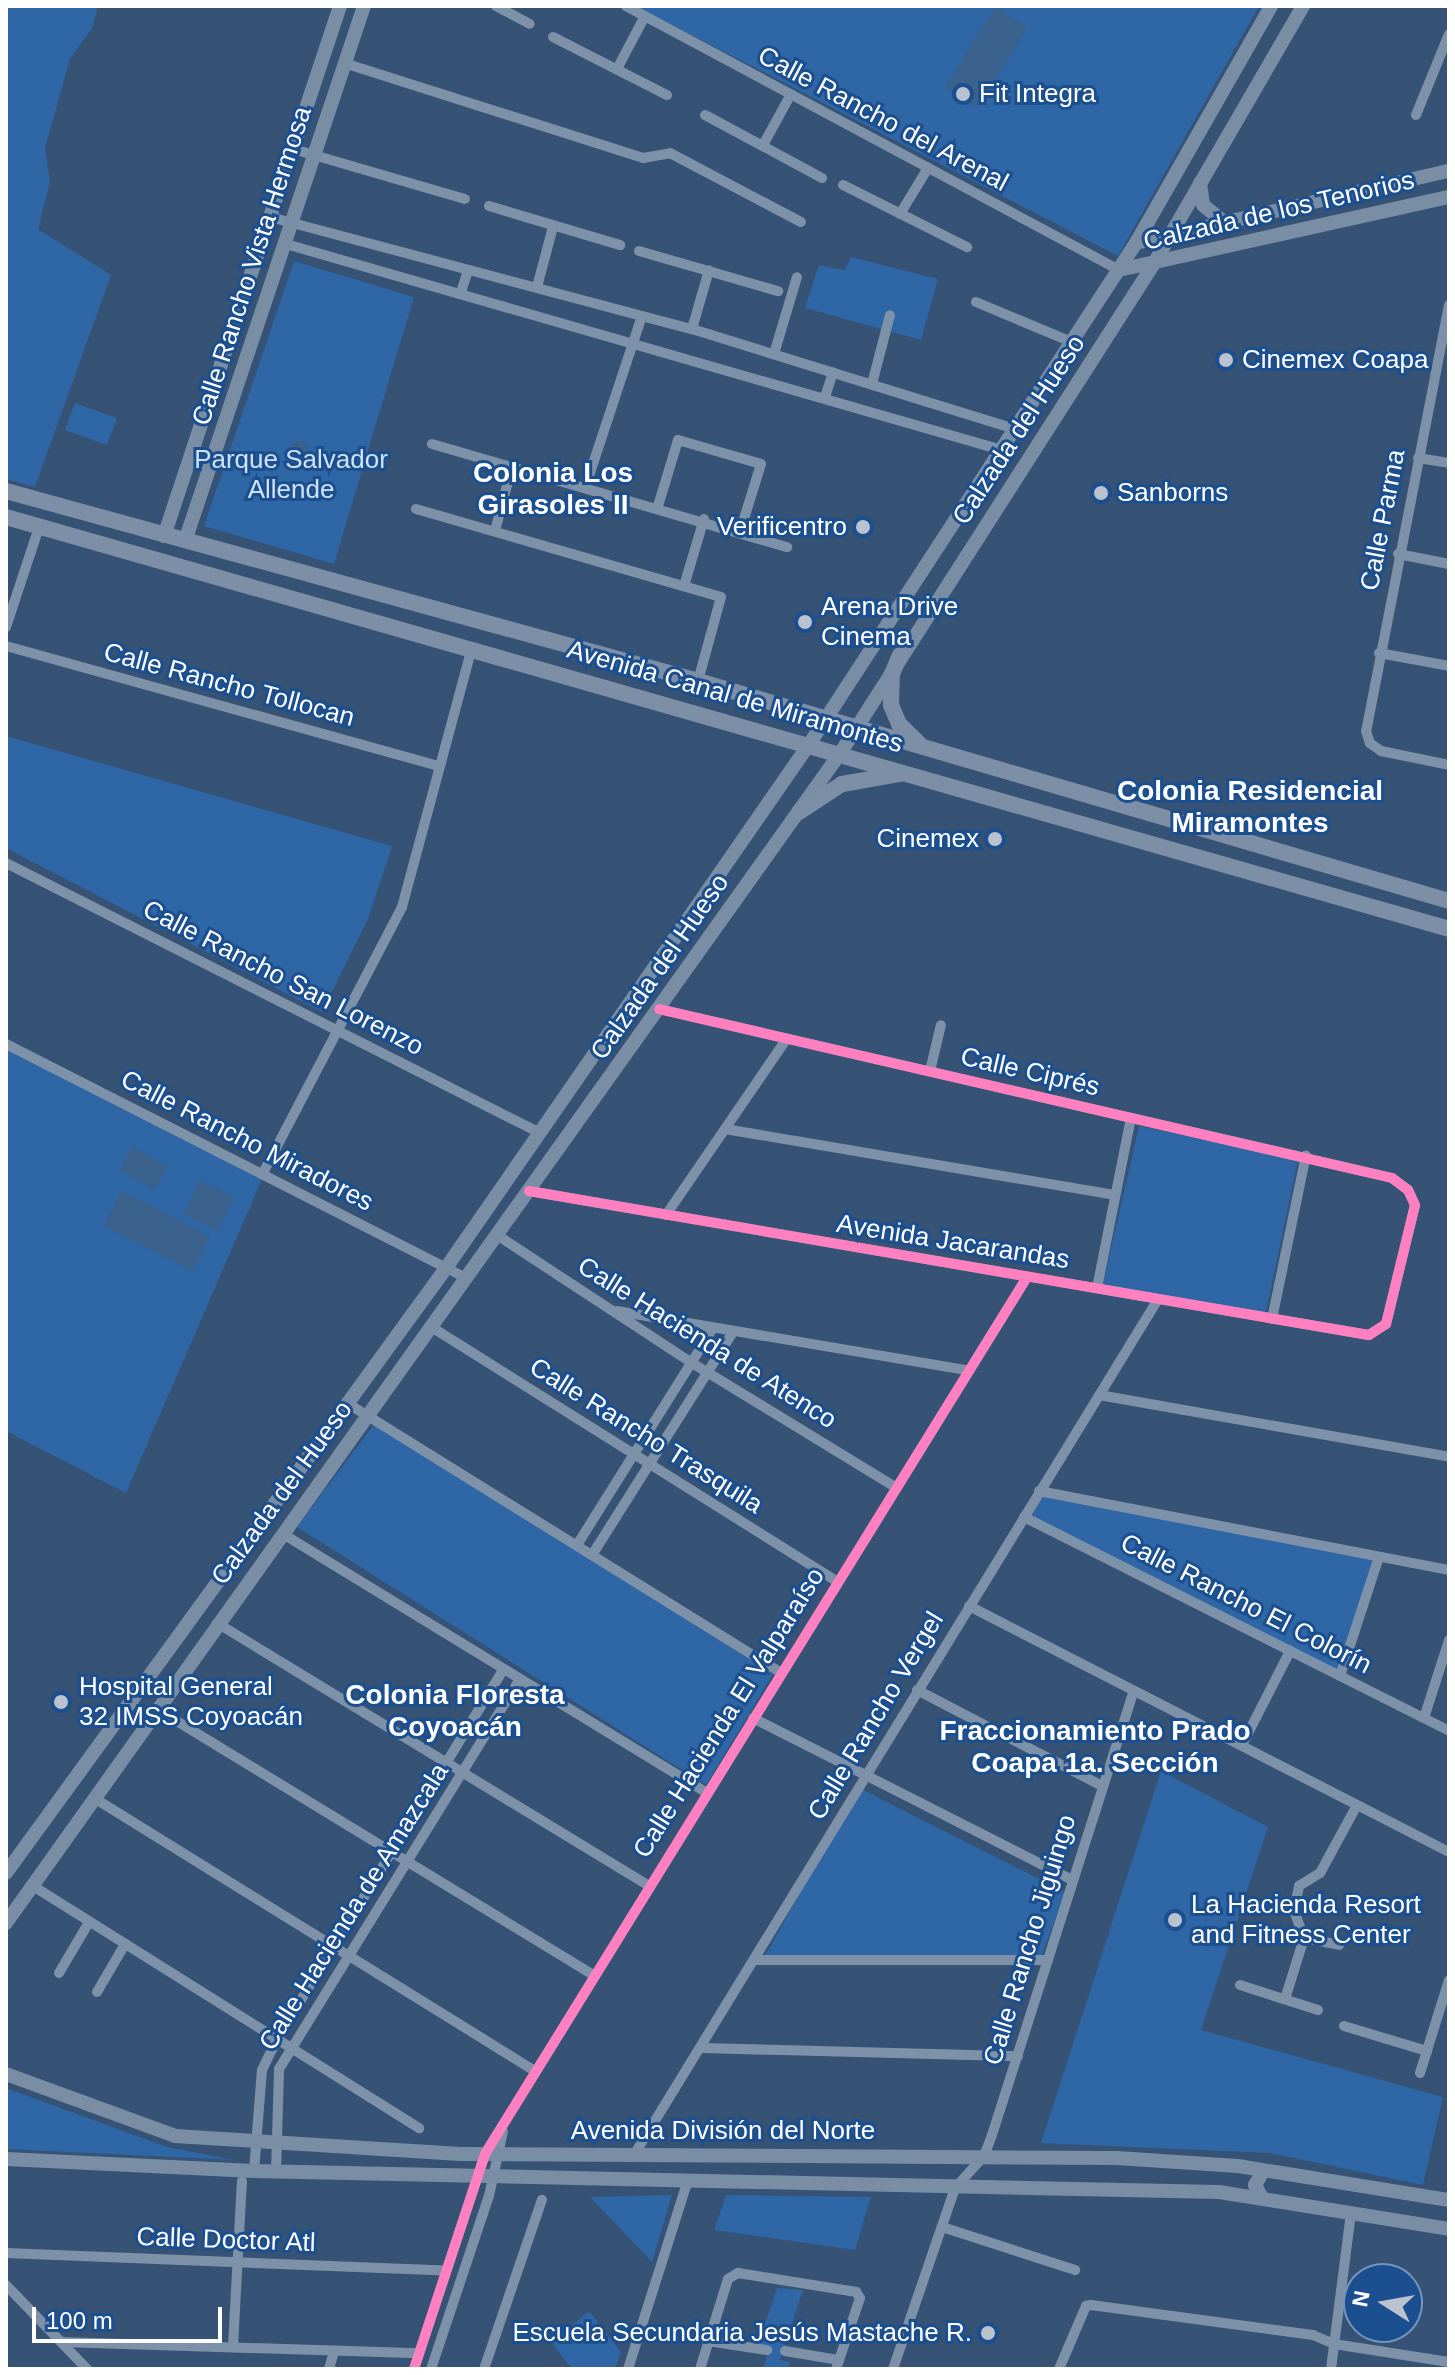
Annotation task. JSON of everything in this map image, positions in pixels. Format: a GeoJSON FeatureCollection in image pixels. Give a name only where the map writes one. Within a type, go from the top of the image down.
{"type":"FeatureCollection","features":[{"type":"Feature","properties":{"kind":"main road","name":"Calle Rancho Vista Hermosa"},"geometry":{"type":"LineString","coordinates":[[164,536],[340,6]]}},
{"type":"Feature","properties":{"kind":"main road","name":"Calle Rancho Vista Hermosa"},"geometry":{"type":"LineString","coordinates":[[185,541],[364,6]]}},
{"type":"Feature","properties":{"kind":"main road","name":"Calzada del Hueso"},"geometry":{"type":"LineString","coordinates":[[6,1873],[446,1268],[827,718],[1074,343],[1136,243],[1271,6]]}},
{"type":"Feature","properties":{"kind":"main road","name":"Calzada del Hueso"},"geometry":{"type":"LineString","coordinates":[[6,1923],[841,752],[900,655],[1171,236],[1201,178],[1303,6]]}},
{"type":"Feature","properties":{"kind":"main road","name":"Calzada de los Tenorios"},"geometry":{"type":"LineString","coordinates":[[1136,243],[1449,171]]}},
{"type":"Feature","properties":{"kind":"main road"},"geometry":{"type":"LineString","coordinates":[[1201,178],[1203,205],[1225,223]]}},
{"type":"Feature","properties":{"kind":"main road","name":"Calzada de los Tenorios"},"geometry":{"type":"LineString","coordinates":[[1119,270],[1153,265],[1449,197]]}},
{"type":"Feature","properties":{"kind":"main road","name":"Avenida Canal de Miramontes"},"geometry":{"type":"LineString","coordinates":[[6,491],[698,681],[1449,901]]}},
{"type":"Feature","properties":{"kind":"main road","name":"Avenida Canal de Miramontes"},"geometry":{"type":"LineString","coordinates":[[6,517],[810,743],[1449,929]]}},
{"type":"Feature","properties":{"kind":"main road"},"geometry":{"type":"LineString","coordinates":[[900,655],[892,674],[891,705],[905,732],[927,748]]}},
{"type":"Feature","properties":{"kind":"main road"},"geometry":{"type":"LineString","coordinates":[[799,812],[858,778],[887,774],[932,778]]}},
{"type":"Feature","properties":{"kind":"main road","name":"Avenida División del Norte"},"geometry":{"type":"LineString","coordinates":[[6,2074],[175,2136],[493,2154],[984,2156],[1238,2166],[1449,2200]]}},
{"type":"Feature","properties":{"kind":"main road","name":"Avenida División del Norte"},"geometry":{"type":"LineString","coordinates":[[6,2159],[276,2172],[1233,2194],[1449,2229]]}},
{"type":"Feature","properties":{"kind":"main road"},"geometry":{"type":"LineString","coordinates":[[1233,2194],[1245,2182],[1238,2166]]}},
{"type":"Feature","properties":{"kind":"main road"},"geometry":{"type":"LineString","coordinates":[[1262,2198],[1255,2185],[1264,2170]]}},
{"type":"Feature","properties":{"kind":"street"},"geometry":{"type":"LineString","coordinates":[[496,6],[530,24]]}},
{"type":"Feature","properties":{"kind":"street","name":"Calle Rancho del Arenal"},"geometry":{"type":"LineString","coordinates":[[626,6],[1119,270]]}},
{"type":"Feature","properties":{"kind":"street"},"geometry":{"type":"LineString","coordinates":[[617,69],[645,16]]}},
{"type":"Feature","properties":{"kind":"street"},"geometry":{"type":"LineString","coordinates":[[1416,115],[1449,34]]}},
{"type":"Feature","properties":{"kind":"street"},"geometry":{"type":"LineString","coordinates":[[553,37],[667,95]]}},
{"type":"Feature","properties":{"kind":"street"},"geometry":{"type":"LineString","coordinates":[[344,63],[643,158],[670,153],[801,222]]}},
{"type":"Feature","properties":{"kind":"street"},"geometry":{"type":"LineString","coordinates":[[763,145],[791,94]]}},
{"type":"Feature","properties":{"kind":"street"},"geometry":{"type":"LineString","coordinates":[[705,115],[822,178]]}},
{"type":"Feature","properties":{"kind":"street"},"geometry":{"type":"LineString","coordinates":[[293,149],[465,199]]}},
{"type":"Feature","properties":{"kind":"street"},"geometry":{"type":"LineString","coordinates":[[900,214],[928,168]]}},
{"type":"Feature","properties":{"kind":"street"},"geometry":{"type":"LineString","coordinates":[[843,185],[967,247]]}},
{"type":"Feature","properties":{"kind":"street"},"geometry":{"type":"LineString","coordinates":[[489,206],[620,245]]}},
{"type":"Feature","properties":{"kind":"street"},"geometry":{"type":"LineString","coordinates":[[270,217],[692,329],[1019,430]]}},
{"type":"Feature","properties":{"kind":"street"},"geometry":{"type":"LineString","coordinates":[[537,287],[553,227]]}},
{"type":"Feature","properties":{"kind":"street"},"geometry":{"type":"LineString","coordinates":[[286,244],[634,340],[1005,451]]}},
{"type":"Feature","properties":{"kind":"street"},"geometry":{"type":"LineString","coordinates":[[639,251],[778,291]]}},
{"type":"Feature","properties":{"kind":"street"},"geometry":{"type":"LineString","coordinates":[[461,292],[468,270]]}},
{"type":"Feature","properties":{"kind":"street"},"geometry":{"type":"LineString","coordinates":[[692,329],[709,270]]}},
{"type":"Feature","properties":{"kind":"street"},"geometry":{"type":"LineString","coordinates":[[774,354],[797,277]]}},
{"type":"Feature","properties":{"kind":"street"},"geometry":{"type":"LineString","coordinates":[[976,302],[1074,343]]}},
{"type":"Feature","properties":{"kind":"street","name":"Calle Parma"},"geometry":{"type":"LineString","coordinates":[[1449,305],[1443,362],[1418,458],[1367,720],[1370,743],[1390,754],[1449,765]]}},
{"type":"Feature","properties":{"kind":"street"},"geometry":{"type":"LineString","coordinates":[[872,384],[890,315]]}},
{"type":"Feature","properties":{"kind":"street"},"geometry":{"type":"LineString","coordinates":[[586,485],[642,316]]}},
{"type":"Feature","properties":{"kind":"street"},"geometry":{"type":"LineString","coordinates":[[825,397],[833,372]]}},
{"type":"Feature","properties":{"kind":"street"},"geometry":{"type":"LineString","coordinates":[[658,506],[678,440],[761,464],[740,532]]}},
{"type":"Feature","properties":{"kind":"street"},"geometry":{"type":"LineString","coordinates":[[432,444],[704,519],[787,547]]}},
{"type":"Feature","properties":{"kind":"street"},"geometry":{"type":"LineString","coordinates":[[1418,458],[1449,463]]}},
{"type":"Feature","properties":{"kind":"street"},"geometry":{"type":"LineString","coordinates":[[495,531],[512,466]]}},
{"type":"Feature","properties":{"kind":"street"},"geometry":{"type":"LineString","coordinates":[[416,509],[721,597],[698,681]]}},
{"type":"Feature","properties":{"kind":"street"},"geometry":{"type":"LineString","coordinates":[[684,586],[704,519]]}},
{"type":"Feature","properties":{"kind":"street"},"geometry":{"type":"LineString","coordinates":[[6,627],[39,527]]}},
{"type":"Feature","properties":{"kind":"street"},"geometry":{"type":"LineString","coordinates":[[1398,554],[1449,564]]}},
{"type":"Feature","properties":{"kind":"street","name":"Calle Rancho Tollocan"},"geometry":{"type":"LineString","coordinates":[[6,646],[440,766]]}},
{"type":"Feature","properties":{"kind":"street"},"geometry":{"type":"LineString","coordinates":[[263,1173],[402,907],[472,647]]}},
{"type":"Feature","properties":{"kind":"street"},"geometry":{"type":"LineString","coordinates":[[1379,653],[1449,666]]}},
{"type":"Feature","properties":{"kind":"street","name":"Calle Rancho San Lorenzo"},"geometry":{"type":"LineString","coordinates":[[6,863],[540,1133]]}},
{"type":"Feature","properties":{"kind":"street","name":"Calle Ciprés"},"geometry":{"type":"LineString","coordinates":[[659,1009],[1131,1118],[1306,1155],[1392,1178],[1408,1190],[1415,1205],[1386,1324],[1369,1335]]}},
{"type":"Feature","properties":{"kind":"street"},"geometry":{"type":"LineString","coordinates":[[930,1071],[941,1025]]}},
{"type":"Feature","properties":{"kind":"street"},"geometry":{"type":"LineString","coordinates":[[666,1215],[787,1038]]}},
{"type":"Feature","properties":{"kind":"street","name":"Calle Rancho Miradores"},"geometry":{"type":"LineString","coordinates":[[6,1044],[468,1279]]}},
{"type":"Feature","properties":{"kind":"street"},"geometry":{"type":"LineString","coordinates":[[1097,1288],[1131,1118]]}},
{"type":"Feature","properties":{"kind":"street"},"geometry":{"type":"LineString","coordinates":[[725,1129],[1114,1195]]}},
{"type":"Feature","properties":{"kind":"street"},"geometry":{"type":"LineString","coordinates":[[1272,1319],[1306,1155]]}},
{"type":"Feature","properties":{"kind":"street","name":"Avenida Jacarandas"},"geometry":{"type":"LineString","coordinates":[[529,1191],[1369,1335]]}},
{"type":"Feature","properties":{"kind":"street","name":"Calle Hacienda de Atenco"},"geometry":{"type":"LineString","coordinates":[[497,1235],[707,1373],[895,1487]]}},
{"type":"Feature","properties":{"kind":"street","name":"Calle Hacienda El Valparaíso"},"geometry":{"type":"LineString","coordinates":[[414,2369],[478,2176],[493,2154],[503,2125],[965,1370],[1027,1277]]}},
{"type":"Feature","properties":{"kind":"street","name":"Calle Rancho Vergel"},"geometry":{"type":"LineString","coordinates":[[634,2155],[757,1960],[917,1690],[1157,1301]]}},
{"type":"Feature","properties":{"kind":"street"},"geometry":{"type":"LineString","coordinates":[[611,1310],[965,1370]]}},
{"type":"Feature","properties":{"kind":"street","name":"Calle Rancho Trasquila"},"geometry":{"type":"LineString","coordinates":[[433,1328],[836,1581]]}},
{"type":"Feature","properties":{"kind":"street"},"geometry":{"type":"LineString","coordinates":[[577,1545],[713,1328]]}},
{"type":"Feature","properties":{"kind":"street"},"geometry":{"type":"LineString","coordinates":[[592,1555],[733,1332]]}},
{"type":"Feature","properties":{"kind":"street"},"geometry":{"type":"LineString","coordinates":[[1099,1395],[1449,1457]]}},
{"type":"Feature","properties":{"kind":"street"},"geometry":{"type":"LineString","coordinates":[[347,1403],[780,1672]]}},
{"type":"Feature","properties":{"kind":"street"},"geometry":{"type":"LineString","coordinates":[[1039,1491],[1449,1570]]}},
{"type":"Feature","properties":{"kind":"street","name":"Calle Rancho El Colorín"},"geometry":{"type":"LineString","coordinates":[[1024,1517],[1449,1731]]}},
{"type":"Feature","properties":{"kind":"street"},"geometry":{"type":"LineString","coordinates":[[283,1534],[705,1792]]}},
{"type":"Feature","properties":{"kind":"street"},"geometry":{"type":"LineString","coordinates":[[1340,1676],[1379,1557]]}},
{"type":"Feature","properties":{"kind":"street"},"geometry":{"type":"LineString","coordinates":[[969,1606],[1449,1852]]}},
{"type":"Feature","properties":{"kind":"street"},"geometry":{"type":"LineString","coordinates":[[217,1623],[649,1886]]}},
{"type":"Feature","properties":{"kind":"street"},"geometry":{"type":"LineString","coordinates":[[1424,1718],[1449,1640]]}},
{"type":"Feature","properties":{"kind":"street"},"geometry":{"type":"LineString","coordinates":[[1242,1745],[1290,1651]]}},
{"type":"Feature","properties":{"kind":"street","name":"Calle Hacienda de Amazcala"},"geometry":{"type":"LineString","coordinates":[[254,2171],[262,2070],[277,2039],[504,1669]]}},
{"type":"Feature","properties":{"kind":"street","name":"Calle Hacienda de Amazcala"},"geometry":{"type":"LineString","coordinates":[[276,2172],[276,2078],[520,1679]]}},
{"type":"Feature","properties":{"kind":"street"},"geometry":{"type":"LineString","coordinates":[[917,1690],[1100,1785]]}},
{"type":"Feature","properties":{"kind":"street","name":"Calle Rancho Jiguingo"},"geometry":{"type":"LineString","coordinates":[[984,2156],[1018,2056],[1100,1785],[1133,1692]]}},
{"type":"Feature","properties":{"kind":"street"},"geometry":{"type":"LineString","coordinates":[[157,1709],[595,1976]]}},
{"type":"Feature","properties":{"kind":"street"},"geometry":{"type":"LineString","coordinates":[[753,1718],[1072,1880]]}},
{"type":"Feature","properties":{"kind":"street"},"geometry":{"type":"LineString","coordinates":[[94,1798],[535,2071]]}},
{"type":"Feature","properties":{"kind":"street"},"geometry":{"type":"LineString","coordinates":[[1285,1999],[1304,1938],[1294,1910],[1299,1886],[1320,1873],[1357,1805]]}},
{"type":"Feature","properties":{"kind":"street"},"geometry":{"type":"LineString","coordinates":[[33,1886],[419,2128]]}},
{"type":"Feature","properties":{"kind":"street"},"geometry":{"type":"LineString","coordinates":[[59,1973],[89,1922]]}},
{"type":"Feature","properties":{"kind":"street"},"geometry":{"type":"LineString","coordinates":[[1304,1938],[1339,1945]]}},
{"type":"Feature","properties":{"kind":"street"},"geometry":{"type":"LineString","coordinates":[[97,1992],[125,1944]]}},
{"type":"Feature","properties":{"kind":"street"},"geometry":{"type":"LineString","coordinates":[[757,1960],[1048,1960]]}},
{"type":"Feature","properties":{"kind":"street"},"geometry":{"type":"LineString","coordinates":[[1420,2073],[1449,1980]]}},
{"type":"Feature","properties":{"kind":"street"},"geometry":{"type":"LineString","coordinates":[[1240,1985],[1318,2010]]}},
{"type":"Feature","properties":{"kind":"street"},"geometry":{"type":"LineString","coordinates":[[1344,2026],[1427,2051]]}},
{"type":"Feature","properties":{"kind":"street"},"geometry":{"type":"LineString","coordinates":[[702,2048],[1018,2056]]}},
{"type":"Feature","properties":{"kind":"street","name":"Calle Hacienda El Valparaíso"},"geometry":{"type":"LineString","coordinates":[[431,2369],[494,2177],[493,2154]]}},
{"type":"Feature","properties":{"kind":"street"},"geometry":{"type":"LineString","coordinates":[[893,2369],[955,2188],[984,2156]]}},
{"type":"Feature","properties":{"kind":"street"},"geometry":{"type":"LineString","coordinates":[[628,2369],[688,2180]]}},
{"type":"Feature","properties":{"kind":"street"},"geometry":{"type":"LineString","coordinates":[[233,2346],[242,2181]]}},
{"type":"Feature","properties":{"kind":"street"},"geometry":{"type":"LineString","coordinates":[[484,2369],[542,2200]]}},
{"type":"Feature","properties":{"kind":"street"},"geometry":{"type":"LineString","coordinates":[[1331,2369],[1351,2212]]}},
{"type":"Feature","properties":{"kind":"street"},"geometry":{"type":"LineString","coordinates":[[942,2227],[1075,2270]]}},
{"type":"Feature","properties":{"kind":"street","name":"Calle Doctor Atl"},"geometry":{"type":"LineString","coordinates":[[6,2253],[445,2271]]}},
{"type":"Feature","properties":{"kind":"street"},"geometry":{"type":"LineString","coordinates":[[700,2369],[728,2279],[738,2273],[856,2292],[860,2298],[837,2364],[785,2351]]}},
{"type":"Feature","properties":{"kind":"street"},"geometry":{"type":"LineString","coordinates":[[6,2285],[87,2369]]}},
{"type":"Feature","properties":{"kind":"street"},"geometry":{"type":"LineString","coordinates":[[1059,2369],[1086,2306],[1313,2335],[1334,2344],[1449,2362]]}},
{"type":"Feature","properties":{"kind":"street"},"geometry":{"type":"LineString","coordinates":[[432,2309],[448,2311]]}},
{"type":"Feature","properties":{"kind":"street"},"geometry":{"type":"LineString","coordinates":[[708,2341],[767,2350]]}},
{"type":"Feature","properties":{"kind":"street"},"geometry":{"type":"LineString","coordinates":[[61,2342],[419,2353]]}},
{"type":"Feature","properties":{"kind":"street"},"geometry":{"type":"LineString","coordinates":[[329,2369],[334,2352]]}},
{"type":"Feature","properties":{"kind":"green space"},"geometry":{"type":"Polygon","coordinates":[[[6,6],[98,6],[92,28],[70,59],[45,148],[50,182],[38,229],[111,275],[35,487],[6,479],[6,6]]]}},
{"type":"Feature","properties":{"kind":"green space"},"geometry":{"type":"Polygon","coordinates":[[[636,6],[1259,6],[1118,256],[636,6]]]}},
{"type":"Feature","properties":{"kind":"green space"},"geometry":{"type":"Polygon","coordinates":[[[851,257],[938,279],[921,340],[805,308],[819,265],[844,270],[851,257]]]}},
{"type":"Feature","properties":{"kind":"green space","name":"Parque Salvador Allende"},"geometry":{"type":"Polygon","coordinates":[[[294,261],[414,297],[334,564],[204,526],[294,261]]]}},
{"type":"Feature","properties":{"kind":"green space"},"geometry":{"type":"Polygon","coordinates":[[[75,403],[117,418],[107,445],[65,430],[75,403]]]}},
{"type":"Feature","properties":{"kind":"green space"},"geometry":{"type":"Polygon","coordinates":[[[6,736],[392,846],[368,919],[322,1012],[6,848],[6,736]]]}},
{"type":"Feature","properties":{"kind":"green space"},"geometry":{"type":"Polygon","coordinates":[[[6,1047],[263,1177],[126,1493],[6,1431],[6,1047]]]}},
{"type":"Feature","properties":{"kind":"green space"},"geometry":{"type":"Polygon","coordinates":[[[1139,1126],[1298,1160],[1265,1317],[1102,1288],[1139,1126]]]}},
{"type":"Feature","properties":{"kind":"green space"},"geometry":{"type":"Polygon","coordinates":[[[375,1423],[773,1674],[706,1785],[297,1527],[375,1423]]]}},
{"type":"Feature","properties":{"kind":"green space"},"geometry":{"type":"Polygon","coordinates":[[[1044,1494],[1374,1560],[1338,1673],[1031,1518],[1044,1494]]]}},
{"type":"Feature","properties":{"kind":"green space","name":"La Hacienda Resort and Fitness Center"},"geometry":{"type":"Polygon","coordinates":[[[1161,1771],[1268,1827],[1201,2030],[1443,2097],[1423,2185],[1270,2153],[1041,2143],[1161,1771]]]}},
{"type":"Feature","properties":{"kind":"green space"},"geometry":{"type":"Polygon","coordinates":[[[859,1788],[1065,1892],[1042,1955],[765,1956],[859,1788]]]}},
{"type":"Feature","properties":{"kind":"green space"},"geometry":{"type":"Polygon","coordinates":[[[6,2088],[167,2147],[234,2160],[6,2149],[6,2088]]]}},
{"type":"Feature","properties":{"kind":"green space"},"geometry":{"type":"Polygon","coordinates":[[[672,2195],[652,2262],[590,2197],[672,2195]]]}},
{"type":"Feature","properties":{"kind":"green space"},"geometry":{"type":"Polygon","coordinates":[[[726,2195],[871,2197],[855,2250],[714,2230],[726,2195]]]}},
{"type":"Feature","properties":{"kind":"green space"},"geometry":{"type":"Polygon","coordinates":[[[777,2288],[803,2290],[780,2360],[790,2362],[787,2369],[763,2369],[770,2346],[758,2344],[777,2288]]]}},
{"type":"Feature","properties":{"kind":"green space"},"geometry":{"type":"Polygon","coordinates":[[[589,2311],[621,2352],[615,2369],[572,2369],[551,2342],[589,2311]]]}},
{"type":"Feature","properties":{"kind":"shaded area"},"geometry":{"type":"Polygon","coordinates":[[[995,7],[1027,28],[977,108],[945,87],[995,7]]]}},
{"type":"Feature","properties":{"kind":"shaded area"},"geometry":{"type":"Polygon","coordinates":[[[295,441],[303,441],[308,450],[306,457],[295,459],[290,454],[290,446],[295,441]]]}},
{"type":"Feature","properties":{"kind":"shaded area"},"geometry":{"type":"Polygon","coordinates":[[[132,1147],[167,1166],[155,1189],[120,1170],[132,1147]]]}},
{"type":"Feature","properties":{"kind":"shaded area"},"geometry":{"type":"Polygon","coordinates":[[[200,1180],[234,1198],[218,1231],[183,1214],[200,1180]]]}},
{"type":"Feature","properties":{"kind":"shaded area"},"geometry":{"type":"Polygon","coordinates":[[[121,1191],[210,1236],[193,1271],[104,1226],[121,1191]]]}},
{"type":"Feature","properties":{"kind":"cycle path"},"geometry":{"type":"LineString","coordinates":[[529,1191],[1369,1335],[1386,1324],[1415,1205],[1408,1190],[1392,1178],[659,1009]]}},
{"type":"Feature","properties":{"kind":"cycle path"},"geometry":{"type":"LineString","coordinates":[[414,2369],[485,2154],[1027,1277]]}},
{"type":"Feature","properties":{"kind":"place","name":"Fit Integra"},"geometry":{"type":"Point","coordinates":[963,94]}},
{"type":"Feature","properties":{"kind":"place","name":"Cinemex Coapa"},"geometry":{"type":"Point","coordinates":[1226,360]}},
{"type":"Feature","properties":{"kind":"place","name":"Sanborns"},"geometry":{"type":"Point","coordinates":[1101,493]}},
{"type":"Feature","properties":{"kind":"place","name":"Verificentro"},"geometry":{"type":"Point","coordinates":[863,527]}},
{"type":"Feature","properties":{"kind":"place","name":"Arena Drive Cinema"},"geometry":{"type":"Point","coordinates":[805,622]}},
{"type":"Feature","properties":{"kind":"place","name":"Cinemex"},"geometry":{"type":"Point","coordinates":[995,839]}},
{"type":"Feature","properties":{"kind":"place","name":"Hospital General 32 IMSS Coyoacán"},"geometry":{"type":"Point","coordinates":[61,1702]}},
{"type":"Feature","properties":{"kind":"place","name":"La Hacienda Resort and Fitness Center"},"geometry":{"type":"Point","coordinates":[1175,1920]}},
{"type":"Feature","properties":{"kind":"place","name":"Escuela Secundaria Jesús Mastache R."},"geometry":{"type":"Point","coordinates":[988,2333]}},
{"type":"Feature","properties":{"kind":"district","name":"Colonia Los Girasoles II"},"geometry":{"type":"Point","coordinates":[553,489]}},
{"type":"Feature","properties":{"kind":"district","name":"Colonia Residencial Miramontes"},"geometry":{"type":"Point","coordinates":[1250,807]}},
{"type":"Feature","properties":{"kind":"district","name":"Colonia Floresta Coyoacán"},"geometry":{"type":"Point","coordinates":[455,1711]}},
{"type":"Feature","properties":{"kind":"district","name":"Fraccionamiento Prado Coapa 1a. Sección"},"geometry":{"type":"Point","coordinates":[1095,1747]}}]}
